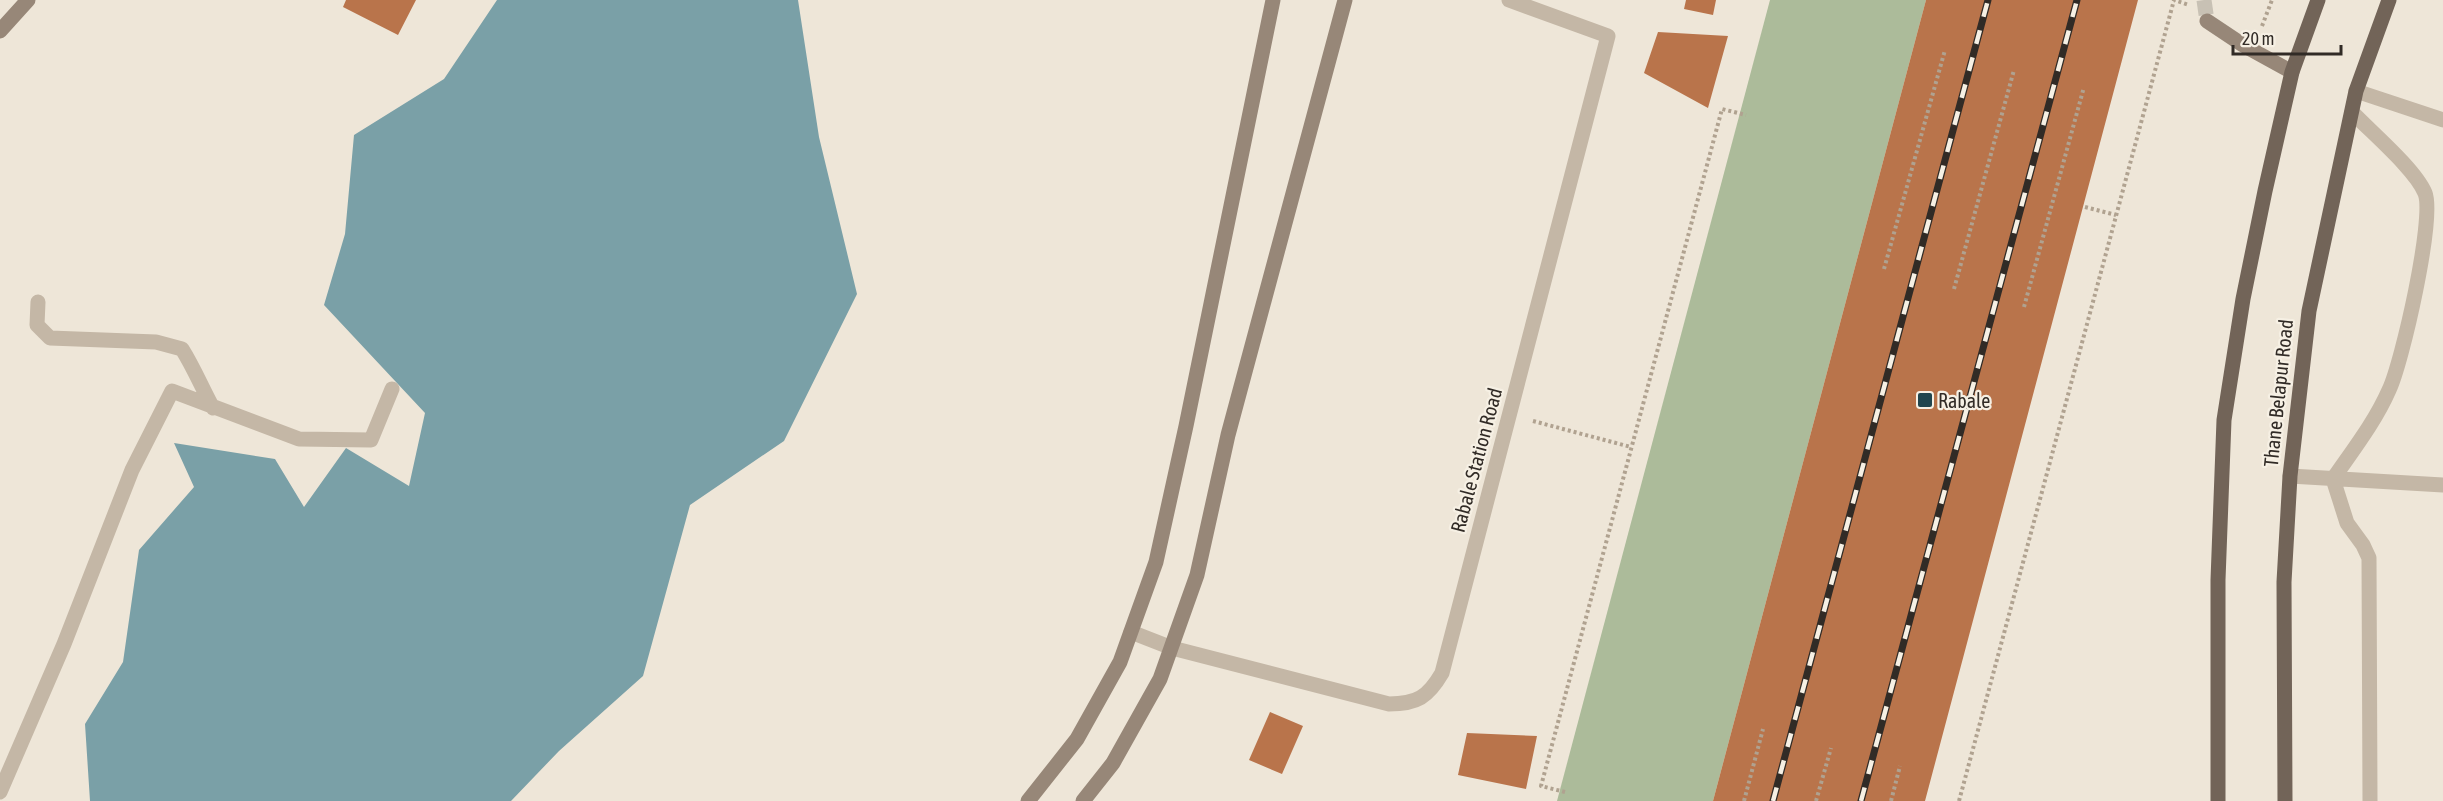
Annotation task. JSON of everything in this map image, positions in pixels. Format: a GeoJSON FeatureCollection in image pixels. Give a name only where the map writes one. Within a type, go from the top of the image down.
{"type":"FeatureCollection","features":[{"type":"Feature","properties":{"kind":"main road"},"geometry":{"type":"LineString","coordinates":[[2218,801],[2217,580],[2224,420],[2243,299],[2292,72],[2318,0]]}},
{"type":"Feature","properties":{"kind":"main road","name":"Thane Belapur Road"},"geometry":{"type":"LineString","coordinates":[[2285,801],[2284,582],[2290,476],[2308,311],[2356,91],[2389,0]]}},
{"type":"Feature","properties":{"kind":"street"},"geometry":{"type":"LineString","coordinates":[[0,31],[28,0]]}},
{"type":"Feature","properties":{"kind":"street"},"geometry":{"type":"LineString","coordinates":[[1028,801],[1077,740],[1120,662],[1158,551],[1273,0]]}},
{"type":"Feature","properties":{"kind":"street"},"geometry":{"type":"LineString","coordinates":[[1083,801],[1113,763],[1160,679],[1197,575],[1228,435],[1345,0]]}},
{"type":"Feature","properties":{"kind":"street","name":"Rabale Station Road"},"geometry":{"type":"LineString","coordinates":[[1131,632],[1172,648],[1389,704],[1406,704],[1420,699],[1433,688],[1442,673],[1608,36],[1509,0]]}},
{"type":"Feature","properties":{"kind":"street"},"geometry":{"type":"LineString","coordinates":[[2207,21],[2251,50],[2292,72]]}},
{"type":"Feature","properties":{"kind":"street"},"geometry":{"type":"LineString","coordinates":[[2356,91],[2443,120]]}},
{"type":"Feature","properties":{"kind":"street"},"geometry":{"type":"LineString","coordinates":[[2333,479],[2376,416],[2390,388],[2399,362],[2423,249],[2427,209],[2426,194],[2416,178],[2352,112]]}},
{"type":"Feature","properties":{"kind":"street"},"geometry":{"type":"LineString","coordinates":[[38,302],[37,324],[50,338],[156,342],[182,349],[213,408]]}},
{"type":"Feature","properties":{"kind":"street"},"geometry":{"type":"LineString","coordinates":[[0,792],[64,644],[132,470],[172,391],[299,439],[371,440],[392,389]]}},
{"type":"Feature","properties":{"kind":"street"},"geometry":{"type":"LineString","coordinates":[[2290,476],[2443,486]]}},
{"type":"Feature","properties":{"kind":"street"},"geometry":{"type":"LineString","coordinates":[[2333,479],[2348,523],[2369,558],[2370,801]]}},
{"type":"Feature","properties":{"kind":"path"},"geometry":{"type":"LineString","coordinates":[[1959,801],[2174,0],[2197,7]]}},
{"type":"Feature","properties":{"kind":"path"},"geometry":{"type":"LineString","coordinates":[[2252,23],[2263,27],[2272,0]]}},
{"type":"Feature","properties":{"kind":"path"},"geometry":{"type":"LineString","coordinates":[[1884,269],[1944,50]]}},
{"type":"Feature","properties":{"kind":"path"},"geometry":{"type":"LineString","coordinates":[[1954,289],[2014,70]]}},
{"type":"Feature","properties":{"kind":"path"},"geometry":{"type":"LineString","coordinates":[[2024,307],[2084,87]]}},
{"type":"Feature","properties":{"kind":"path"},"geometry":{"type":"LineString","coordinates":[[1565,792],[1541,786],[1631,447],[1722,109],[1746,115]]}},
{"type":"Feature","properties":{"kind":"path"},"geometry":{"type":"LineString","coordinates":[[2085,207],[2116,215]]}},
{"type":"Feature","properties":{"kind":"path"},"geometry":{"type":"LineString","coordinates":[[1509,414],[1631,447]]}},
{"type":"Feature","properties":{"kind":"path"},"geometry":{"type":"LineString","coordinates":[[1744,801],[1763,729]]}},
{"type":"Feature","properties":{"kind":"path"},"geometry":{"type":"LineString","coordinates":[[1816,801],[1831,748]]}},
{"type":"Feature","properties":{"kind":"path"},"geometry":{"type":"LineString","coordinates":[[1891,801],[1900,766]]}},
{"type":"Feature","properties":{"kind":"green space"},"geometry":{"type":"Polygon","coordinates":[[[1770,0],[1926,0],[1713,801],[1557,801],[1770,0]]]}},
{"type":"Feature","properties":{"kind":"water"},"geometry":{"type":"Polygon","coordinates":[[[497,0],[798,0],[819,137],[857,294],[784,441],[690,505],[643,676],[559,751],[511,801],[90,801],[85,724],[123,662],[139,550],[194,487],[174,443],[275,459],[304,507],[346,448],[409,486],[425,413],[324,305],[345,234],[354,135],[444,79],[497,0]]]}},
{"type":"Feature","properties":{"kind":"building"},"geometry":{"type":"Polygon","coordinates":[[[346,0],[416,0],[398,35],[343,7],[346,0]]]}},
{"type":"Feature","properties":{"kind":"building"},"geometry":{"type":"Polygon","coordinates":[[[1686,0],[1716,0],[1713,15],[1684,9],[1686,0]]]}},
{"type":"Feature","properties":{"kind":"building","name":"Rabale"},"geometry":{"type":"Polygon","coordinates":[[[1926,0],[2138,0],[1925,801],[1713,801],[1926,0]]]}},
{"type":"Feature","properties":{"kind":"building"},"geometry":{"type":"Polygon","coordinates":[[[1658,32],[1728,36],[1708,108],[1644,73],[1658,32]]]}},
{"type":"Feature","properties":{"kind":"building"},"geometry":{"type":"Polygon","coordinates":[[[1270,712],[1303,726],[1282,774],[1249,760],[1270,712]]]}},
{"type":"Feature","properties":{"kind":"building"},"geometry":{"type":"Polygon","coordinates":[[[1467,733],[1537,736],[1526,789],[1458,775],[1467,733]]]}},
{"type":"Feature","properties":{"kind":"tunnel"},"geometry":{"type":"LineString","coordinates":[[2204,0],[2207,21]]}},
{"type":"Feature","properties":{"kind":"railway"},"geometry":{"type":"LineString","coordinates":[[1773,801],[1988,0]]}},
{"type":"Feature","properties":{"kind":"railway"},"geometry":{"type":"LineString","coordinates":[[1861,801],[2077,0]]}},
{"type":"Feature","properties":{"kind":"place","name":"Rabale"},"geometry":{"type":"Point","coordinates":[1925,400]}}]}
